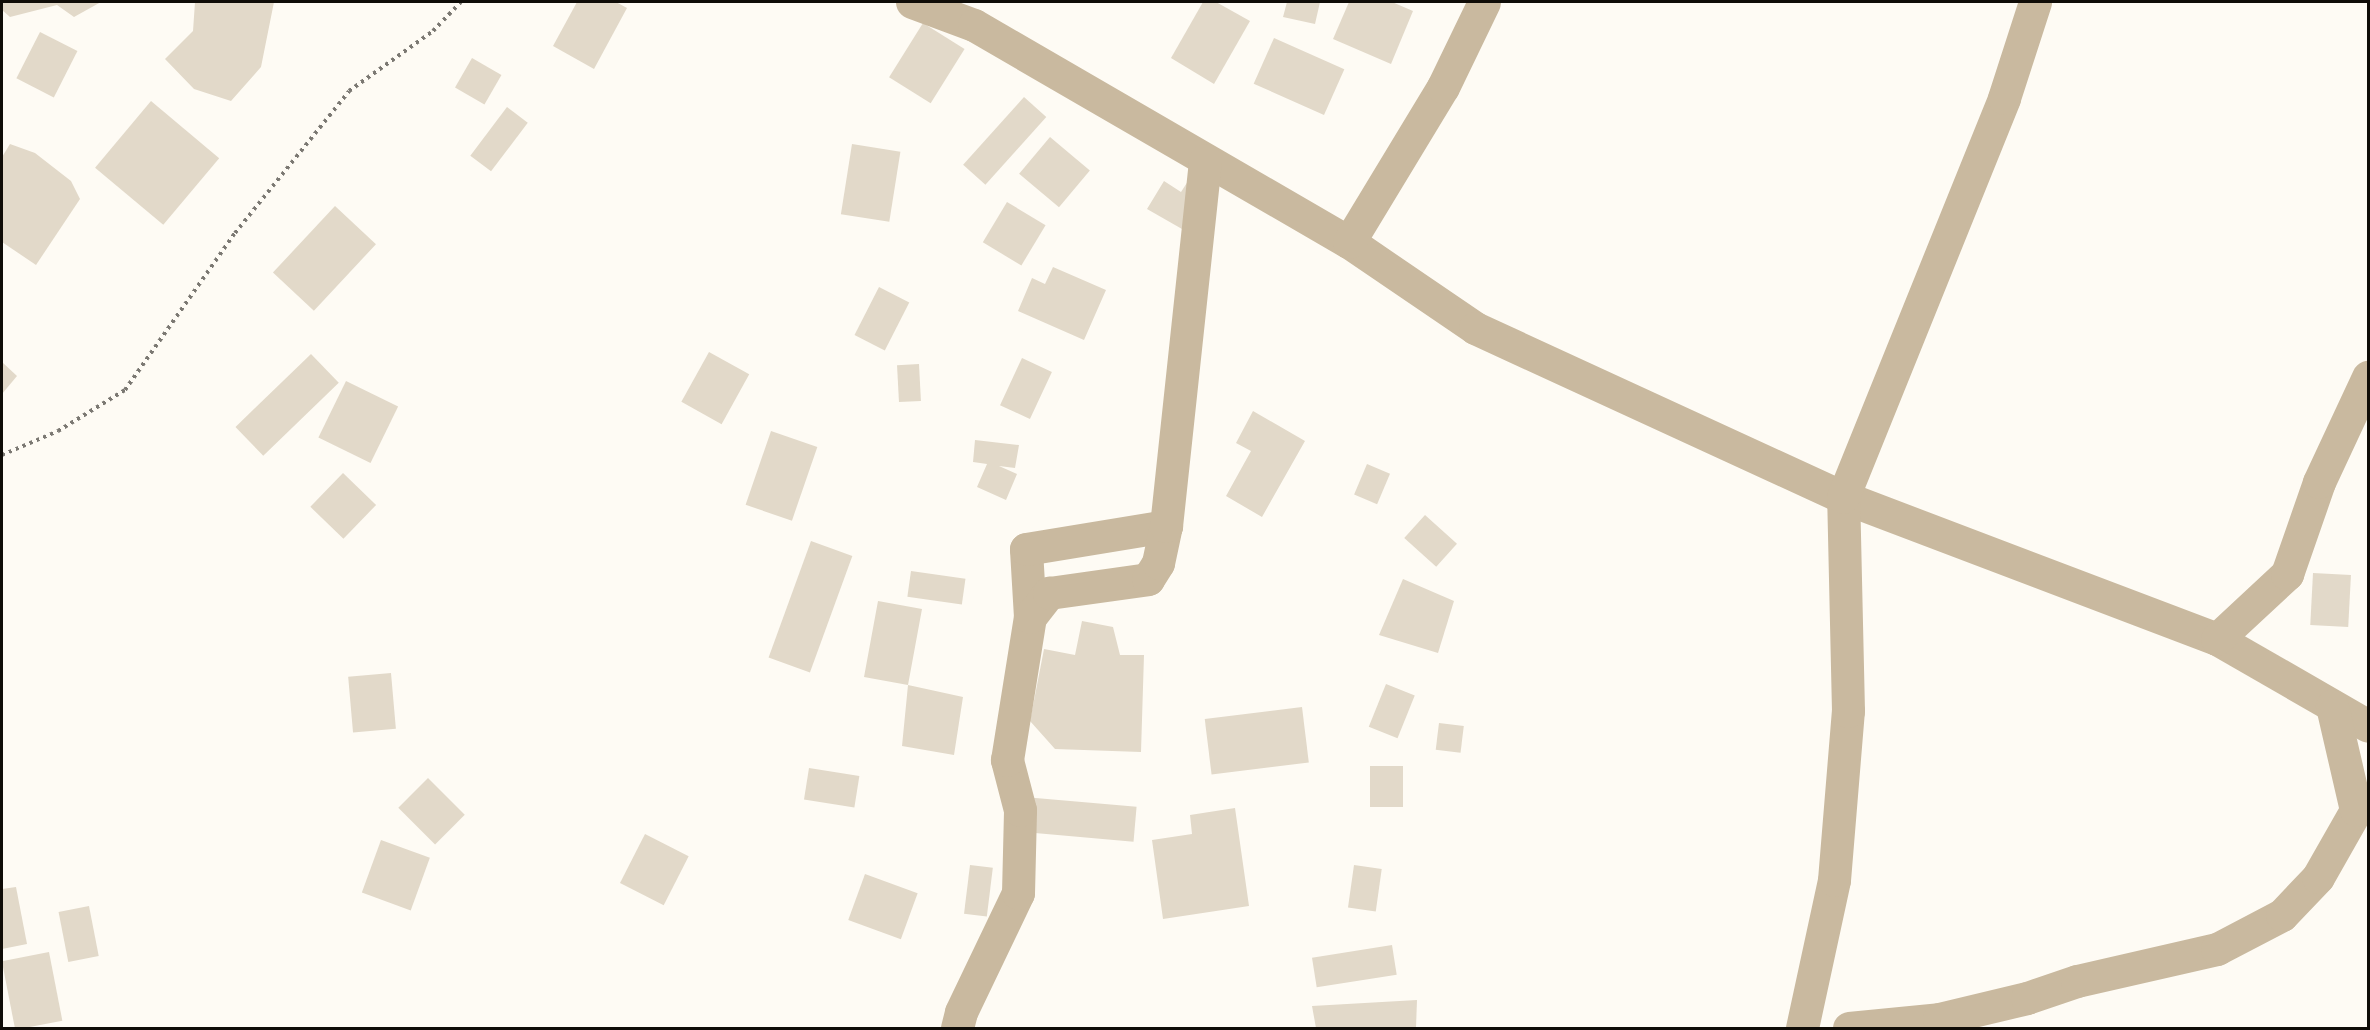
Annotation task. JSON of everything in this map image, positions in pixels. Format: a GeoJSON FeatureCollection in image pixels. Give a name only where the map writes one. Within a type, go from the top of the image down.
{"type":"FeatureCollection","features":[{"type":"Feature","properties":{"kind":"street"},"geometry":{"type":"LineString","coordinates":[[912,2],[974,12],[1205,159],[1349,242],[1475,328],[1843,497],[2217,639],[2368,726]]}},
{"type":"Feature","properties":{"kind":"street"},"geometry":{"type":"LineString","coordinates":[[1349,242],[1443,87],[1484,2]]}},
{"type":"Feature","properties":{"kind":"street"},"geometry":{"type":"LineString","coordinates":[[1802,1029],[1834,879],[1848,711],[1843,497],[2004,98],[2035,2]]}},
{"type":"Feature","properties":{"kind":"street"},"geometry":{"type":"LineString","coordinates":[[1030,617],[1049,593],[1148,579],[1158,563],[1166,526],[1205,159]]}},
{"type":"Feature","properties":{"kind":"street"},"geometry":{"type":"LineString","coordinates":[[2217,639],[2287,574],[2319,482],[2368,377]]}},
{"type":"Feature","properties":{"kind":"street"},"geometry":{"type":"LineString","coordinates":[[957,1029],[961,1012],[1018,893],[1020,810],[1007,760],[1030,617],[1026,549],[1166,526]]}},
{"type":"Feature","properties":{"kind":"street"},"geometry":{"type":"LineString","coordinates":[[1849,1029],[1939,1019],[2027,998],[2077,981],[2217,949],[2282,915],[2318,877],[2356,810],[2332,706]]}},
{"type":"Feature","properties":{"kind":"path"},"geometry":{"type":"LineString","coordinates":[[2,455],[58,432],[125,390],[235,233],[349,90],[433,31],[461,2]]}},
{"type":"Feature","properties":{"kind":"building"},"geometry":{"type":"Polygon","coordinates":[[[2,2],[101,2],[74,17],[57,5],[10,17],[2,10],[2,2]]]}},
{"type":"Feature","properties":{"kind":"building"},"geometry":{"type":"Polygon","coordinates":[[[195,2],[274,2],[261,67],[231,101],[194,89],[165,59],[193,31],[195,2]]]}},
{"type":"Feature","properties":{"kind":"building"},"geometry":{"type":"Polygon","coordinates":[[[577,2],[616,2],[627,8],[594,69],[553,46],[577,2]]]}},
{"type":"Feature","properties":{"kind":"building"},"geometry":{"type":"Polygon","coordinates":[[[1203,2],[1216,2],[1250,21],[1214,84],[1171,58],[1203,2]]]}},
{"type":"Feature","properties":{"kind":"building"},"geometry":{"type":"Polygon","coordinates":[[[1287,2],[1320,2],[1315,24],[1283,17],[1287,2]]]}},
{"type":"Feature","properties":{"kind":"building"},"geometry":{"type":"Polygon","coordinates":[[[1349,2],[1392,2],[1413,11],[1391,64],[1333,39],[1349,2]]]}},
{"type":"Feature","properties":{"kind":"building"},"geometry":{"type":"Polygon","coordinates":[[[923,23],[965,49],[931,103],[889,77],[923,23]]]}},
{"type":"Feature","properties":{"kind":"building"},"geometry":{"type":"Polygon","coordinates":[[[40,32],[77,51],[54,97],[16,78],[40,32]]]}},
{"type":"Feature","properties":{"kind":"building"},"geometry":{"type":"Polygon","coordinates":[[[1274,38],[1344,69],[1324,115],[1254,84],[1274,38]]]}},
{"type":"Feature","properties":{"kind":"building"},"geometry":{"type":"Polygon","coordinates":[[[472,58],[501,75],[484,104],[455,87],[472,58]]]}},
{"type":"Feature","properties":{"kind":"building"},"geometry":{"type":"Polygon","coordinates":[[[1024,97],[1046,117],[985,185],[963,165],[1024,97]]]}},
{"type":"Feature","properties":{"kind":"building"},"geometry":{"type":"Polygon","coordinates":[[[151,101],[219,158],[163,225],[95,168],[151,101]]]}},
{"type":"Feature","properties":{"kind":"building"},"geometry":{"type":"Polygon","coordinates":[[[507,107],[528,123],[491,171],[470,156],[507,107]]]}},
{"type":"Feature","properties":{"kind":"building"},"geometry":{"type":"Polygon","coordinates":[[[1050,137],[1090,170],[1059,207],[1019,174],[1050,137]]]}},
{"type":"Feature","properties":{"kind":"building"},"geometry":{"type":"Polygon","coordinates":[[[10,144],[35,153],[71,181],[80,199],[36,265],[2,242],[2,157],[10,144]]]}},
{"type":"Feature","properties":{"kind":"building"},"geometry":{"type":"Polygon","coordinates":[[[852,144],[900,152],[889,222],[841,214],[852,144]]]}},
{"type":"Feature","properties":{"kind":"building"},"geometry":{"type":"Polygon","coordinates":[[[1192,175],[1196,237],[1147,209],[1164,181],[1181,192],[1192,175]]]}},
{"type":"Feature","properties":{"kind":"building"},"geometry":{"type":"Polygon","coordinates":[[[1007,202],[1046,225],[1021,265],[983,242],[1007,202]]]}},
{"type":"Feature","properties":{"kind":"building"},"geometry":{"type":"Polygon","coordinates":[[[335,206],[376,244],[314,311],[273,273],[335,206]]]}},
{"type":"Feature","properties":{"kind":"building"},"geometry":{"type":"Polygon","coordinates":[[[1053,267],[1106,290],[1084,340],[1018,311],[1032,278],[1045,284],[1053,267]]]}},
{"type":"Feature","properties":{"kind":"building"},"geometry":{"type":"Polygon","coordinates":[[[879,287],[909,302],[885,351],[854,335],[879,287]]]}},
{"type":"Feature","properties":{"kind":"building"},"geometry":{"type":"Polygon","coordinates":[[[709,352],[749,374],[722,424],[681,402],[709,352]]]}},
{"type":"Feature","properties":{"kind":"building"},"geometry":{"type":"Polygon","coordinates":[[[311,354],[339,383],[263,456],[235,427],[311,354]]]}},
{"type":"Feature","properties":{"kind":"building"},"geometry":{"type":"Polygon","coordinates":[[[1022,358],[1052,372],[1030,419],[1000,405],[1022,358]]]}},
{"type":"Feature","properties":{"kind":"building"},"geometry":{"type":"Polygon","coordinates":[[[2,362],[17,376],[2,394],[2,362]]]}},
{"type":"Feature","properties":{"kind":"building"},"geometry":{"type":"Polygon","coordinates":[[[919,364],[921,401],[899,402],[897,365],[919,364]]]}},
{"type":"Feature","properties":{"kind":"building"},"geometry":{"type":"Polygon","coordinates":[[[346,381],[398,406],[371,463],[318,438],[346,381]]]}},
{"type":"Feature","properties":{"kind":"building"},"geometry":{"type":"Polygon","coordinates":[[[1253,411],[1305,441],[1262,517],[1226,496],[1251,451],[1236,443],[1253,411]]]}},
{"type":"Feature","properties":{"kind":"building"},"geometry":{"type":"Polygon","coordinates":[[[771,431],[817,447],[792,521],[746,505],[771,431]]]}},
{"type":"Feature","properties":{"kind":"building"},"geometry":{"type":"Polygon","coordinates":[[[975,440],[1019,445],[1015,468],[999,466],[1017,474],[1006,500],[977,487],[987,464],[973,462],[975,440]]]}},
{"type":"Feature","properties":{"kind":"building"},"geometry":{"type":"Polygon","coordinates":[[[1367,464],[1390,474],[1377,504],[1354,494],[1367,464]]]}},
{"type":"Feature","properties":{"kind":"building"},"geometry":{"type":"Polygon","coordinates":[[[343,473],[376,505],[343,539],[310,507],[343,473]]]}},
{"type":"Feature","properties":{"kind":"building"},"geometry":{"type":"Polygon","coordinates":[[[1425,515],[1457,544],[1436,567],[1404,538],[1425,515]]]}},
{"type":"Feature","properties":{"kind":"building"},"geometry":{"type":"Polygon","coordinates":[[[811,541],[852,556],[810,673],[769,658],[811,541]]]}},
{"type":"Feature","properties":{"kind":"building"},"geometry":{"type":"Polygon","coordinates":[[[911,571],[965,579],[962,604],[907,597],[911,571]]]}},
{"type":"Feature","properties":{"kind":"building"},"geometry":{"type":"Polygon","coordinates":[[[2313,573],[2351,575],[2348,627],[2310,625],[2313,573]]]}},
{"type":"Feature","properties":{"kind":"building"},"geometry":{"type":"Polygon","coordinates":[[[1403,579],[1454,601],[1438,653],[1379,635],[1403,579]]]}},
{"type":"Feature","properties":{"kind":"building"},"geometry":{"type":"Polygon","coordinates":[[[878,601],[922,609],[908,685],[864,677],[878,601]]]}},
{"type":"Feature","properties":{"kind":"building"},"geometry":{"type":"Polygon","coordinates":[[[1082,621],[1113,627],[1120,655],[1144,655],[1141,752],[1055,749],[1030,721],[1044,649],[1075,655],[1082,621]]]}},
{"type":"Feature","properties":{"kind":"building"},"geometry":{"type":"Polygon","coordinates":[[[391,673],[396,729],[353,733],[348,677],[391,673]]]}},
{"type":"Feature","properties":{"kind":"building"},"geometry":{"type":"Polygon","coordinates":[[[1386,684],[1415,696],[1398,738],[1369,727],[1386,684]]]}},
{"type":"Feature","properties":{"kind":"building"},"geometry":{"type":"Polygon","coordinates":[[[908,685],[963,697],[954,755],[902,746],[908,685]]]}},
{"type":"Feature","properties":{"kind":"building"},"geometry":{"type":"Polygon","coordinates":[[[1302,707],[1309,763],[1212,775],[1205,719],[1302,707]]]}},
{"type":"Feature","properties":{"kind":"building"},"geometry":{"type":"Polygon","coordinates":[[[1439,723],[1464,726],[1461,753],[1436,750],[1439,723]]]}},
{"type":"Feature","properties":{"kind":"building"},"geometry":{"type":"Polygon","coordinates":[[[1370,766],[1403,766],[1403,807],[1370,807],[1370,766]]]}},
{"type":"Feature","properties":{"kind":"building"},"geometry":{"type":"Polygon","coordinates":[[[809,768],[859,776],[854,808],[804,800],[809,768]]]}},
{"type":"Feature","properties":{"kind":"building"},"geometry":{"type":"Polygon","coordinates":[[[428,778],[465,815],[435,844],[398,808],[428,778]]]}},
{"type":"Feature","properties":{"kind":"building"},"geometry":{"type":"Polygon","coordinates":[[[1024,797],[1137,807],[1134,842],[1021,832],[1024,797]]]}},
{"type":"Feature","properties":{"kind":"building"},"geometry":{"type":"Polygon","coordinates":[[[1235,808],[1249,906],[1163,919],[1152,840],[1192,834],[1190,815],[1235,808]]]}},
{"type":"Feature","properties":{"kind":"building"},"geometry":{"type":"Polygon","coordinates":[[[645,834],[689,856],[664,905],[620,883],[645,834]]]}},
{"type":"Feature","properties":{"kind":"building"},"geometry":{"type":"Polygon","coordinates":[[[381,840],[430,858],[411,910],[362,893],[381,840]]]}},
{"type":"Feature","properties":{"kind":"building"},"geometry":{"type":"Polygon","coordinates":[[[970,865],[993,868],[987,916],[964,914],[970,865]]]}},
{"type":"Feature","properties":{"kind":"building"},"geometry":{"type":"Polygon","coordinates":[[[1354,865],[1382,869],[1376,911],[1348,908],[1354,865]]]}},
{"type":"Feature","properties":{"kind":"building"},"geometry":{"type":"Polygon","coordinates":[[[865,874],[918,893],[901,939],[848,920],[865,874]]]}},
{"type":"Feature","properties":{"kind":"building"},"geometry":{"type":"Polygon","coordinates":[[[16,887],[27,944],[2,949],[2,889],[16,887]]]}},
{"type":"Feature","properties":{"kind":"building"},"geometry":{"type":"Polygon","coordinates":[[[89,906],[99,956],[68,962],[59,912],[89,906]]]}},
{"type":"Feature","properties":{"kind":"building"},"geometry":{"type":"Polygon","coordinates":[[[1392,945],[1397,975],[1317,987],[1312,958],[1392,945]]]}},
{"type":"Feature","properties":{"kind":"building"},"geometry":{"type":"Polygon","coordinates":[[[49,952],[62,1021],[15,1028],[2,961],[49,952]]]}},
{"type":"Feature","properties":{"kind":"building"},"geometry":{"type":"Polygon","coordinates":[[[1417,1000],[1416,1028],[1316,1028],[1312,1006],[1417,1000]]]}}]}
